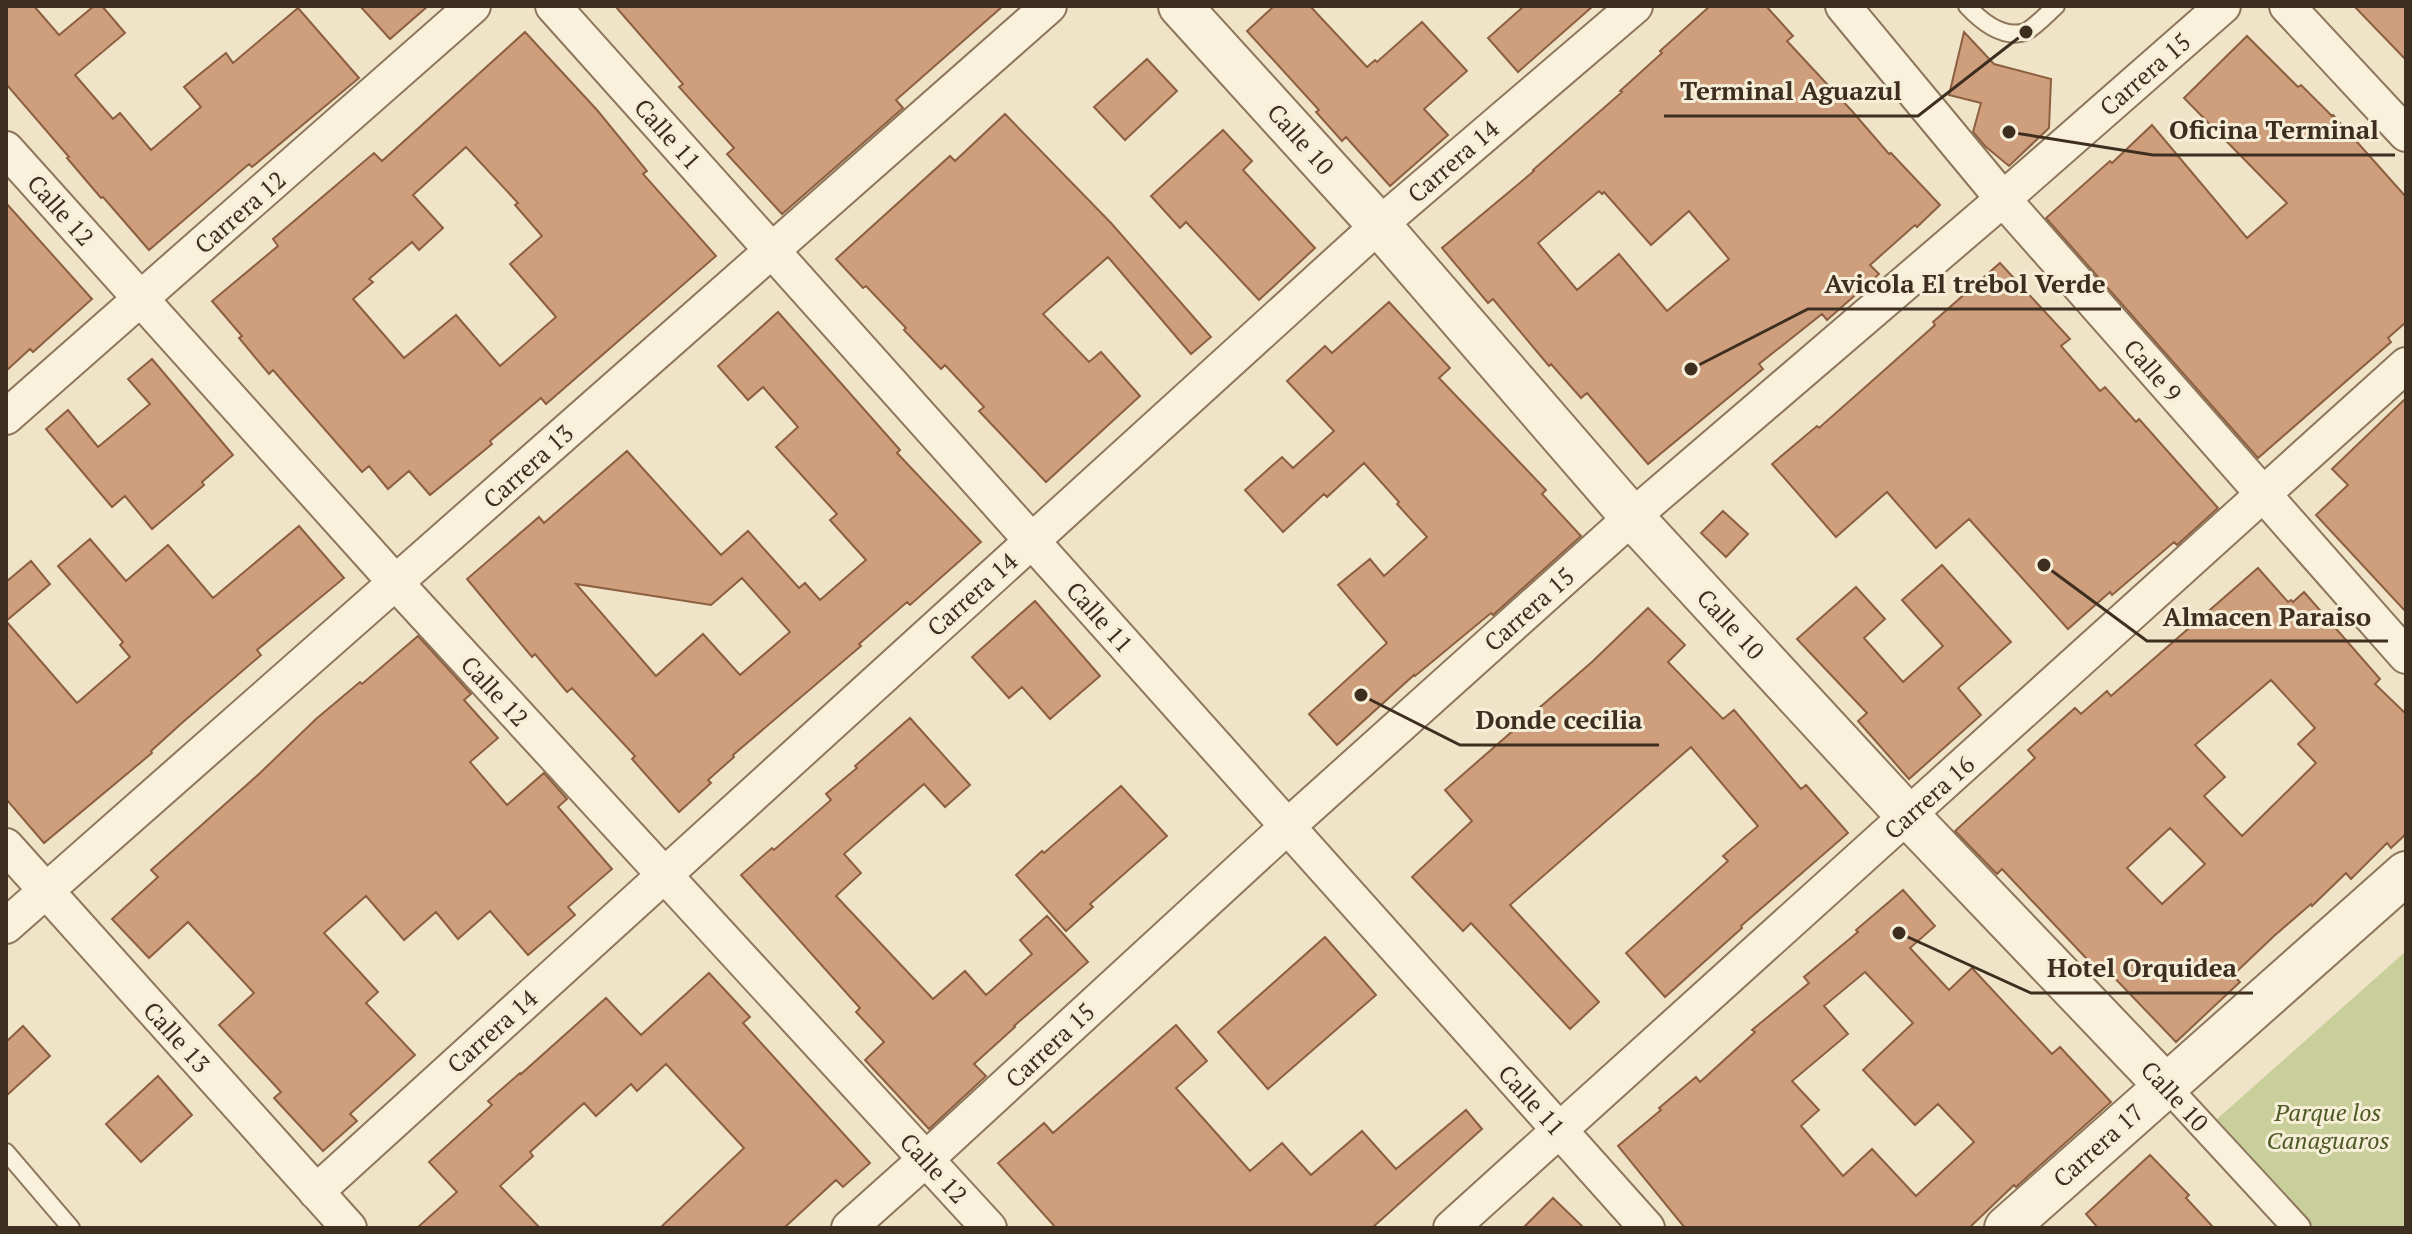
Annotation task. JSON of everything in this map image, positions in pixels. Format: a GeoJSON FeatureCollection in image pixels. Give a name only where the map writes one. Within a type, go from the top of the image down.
{"type":"FeatureCollection","features":[{"type":"Feature","properties":{"kind":"street","name":"Carrera 12"},"geometry":{"type":"LineString","coordinates":[[6,417],[473,6]]}},
{"type":"Feature","properties":{"kind":"street","name":"Calle 11"},"geometry":{"type":"LineString","coordinates":[[553,6],[1647,1228]]}},
{"type":"Feature","properties":{"kind":"street","name":"Carrera 13"},"geometry":{"type":"LineString","coordinates":[[6,926],[1049,6]]}},
{"type":"Feature","properties":{"kind":"street","name":"Calle 10"},"geometry":{"type":"LineString","coordinates":[[1180,6],[1379,225],[1632,517],[1908,816],[2297,1228]]}},
{"type":"Feature","properties":{"kind":"street","name":"Carrera 14"},"geometry":{"type":"LineString","coordinates":[[316,1192],[1379,225],[1635,6]]}},
{"type":"Feature","properties":{"kind":"street","name":"Calle 9"},"geometry":{"type":"LineString","coordinates":[[1843,6],[2003,199],[2406,656]]}},
{"type":"Feature","properties":{"kind":"street","name":"Carrera 15"},"geometry":{"type":"LineString","coordinates":[[849,1228],[1288,826],[1632,517],[2223,6]]}},
{"type":"Feature","properties":{"kind":"street"},"geometry":{"type":"LineString","coordinates":[[2287,6],[2406,134]]}},
{"type":"Feature","properties":{"kind":"street","name":"Calle 12"},"geometry":{"type":"LineString","coordinates":[[6,149],[396,583],[989,1228]]}},
{"type":"Feature","properties":{"kind":"street","name":"Carrera 16"},"geometry":{"type":"LineString","coordinates":[[1451,1228],[2406,365]]}},
{"type":"Feature","properties":{"kind":"street","name":"Calle 13"},"geometry":{"type":"LineString","coordinates":[[6,846],[349,1228]]}},
{"type":"Feature","properties":{"kind":"street","name":"Carrera 17"},"geometry":{"type":"LineString","coordinates":[[2006,1228],[2406,873]]}},
{"type":"Feature","properties":{"kind":"lane"},"geometry":{"type":"LineString","coordinates":[[1967,6],[1988,25],[2004,32],[2026,32],[2056,6]]}},
{"type":"Feature","properties":{"kind":"lane"},"geometry":{"type":"LineString","coordinates":[[6,1152],[71,1228]]}},
{"type":"Feature","properties":{"kind":"green space","name":"Parque los Canaguaros"},"geometry":{"type":"Polygon","coordinates":[[[2406,951],[2406,1228],[2315,1228],[2217,1119],[2406,951]]]}},
{"type":"Feature","properties":{"kind":"building"},"geometry":{"type":"Polygon","coordinates":[[[6,6],[34,6],[59,35],[94,6],[102,6],[125,33],[75,75],[113,119],[120,113],[151,150],[201,107],[184,87],[226,53],[233,63],[298,8],[359,78],[252,167],[249,164],[149,250],[101,198],[6,84],[6,6]]]}},
{"type":"Feature","properties":{"kind":"building"},"geometry":{"type":"Polygon","coordinates":[[[360,6],[428,6],[390,39],[360,6]]]}},
{"type":"Feature","properties":{"kind":"building"},"geometry":{"type":"Polygon","coordinates":[[[615,6],[1003,6],[896,100],[903,108],[782,214],[727,154],[734,148],[679,87],[683,84],[615,6]]]}},
{"type":"Feature","properties":{"kind":"building"},"geometry":{"type":"Polygon","coordinates":[[[1274,6],[1310,6],[1367,67],[1375,60],[1377,62],[1422,22],[1467,71],[1424,109],[1448,135],[1390,186],[1346,137],[1342,141],[1316,112],[1319,110],[1247,31],[1274,6]]]}},
{"type":"Feature","properties":{"kind":"building"},"geometry":{"type":"Polygon","coordinates":[[[1524,6],[1593,6],[1518,72],[1488,38],[1524,6]]]}},
{"type":"Feature","properties":{"kind":"building"},"geometry":{"type":"Polygon","coordinates":[[[1710,6],[1766,6],[1793,36],[1787,41],[1889,154],[1940,205],[1870,265],[1879,274],[1827,320],[1822,314],[1759,364],[1763,369],[1648,464],[1587,393],[1581,398],[1551,364],[1549,366],[1493,299],[1488,303],[1442,248],[1622,92],[1662,53],[1660,51],[1710,6]],[[1599,191],[1538,243],[1577,290],[1619,254],[1667,311],[1729,259],[1689,211],[1651,245],[1604,192],[1599,191]]]}},
{"type":"Feature","properties":{"kind":"building"},"geometry":{"type":"Polygon","coordinates":[[[2354,6],[2406,6],[2406,60],[2354,6]]]}},
{"type":"Feature","properties":{"kind":"building"},"geometry":{"type":"Polygon","coordinates":[[[525,32],[597,110],[647,171],[643,174],[716,256],[546,404],[541,398],[430,495],[409,471],[388,489],[369,466],[362,472],[273,370],[269,374],[212,301],[278,246],[273,239],[374,153],[382,161],[525,32]],[[466,147],[413,195],[443,228],[419,250],[412,242],[369,279],[373,282],[353,299],[404,358],[456,315],[500,366],[556,317],[510,264],[542,236],[515,205],[518,203],[466,147]]]}},
{"type":"Feature","properties":{"kind":"building"},"geometry":{"type":"Polygon","coordinates":[[[1964,32],[1994,64],[2051,79],[2049,128],[2009,166],[1973,132],[1981,103],[1949,95],[1964,32]]]}},
{"type":"Feature","properties":{"kind":"building"},"geometry":{"type":"Polygon","coordinates":[[[2247,36],[2298,87],[2301,85],[2333,115],[2406,197],[2406,322],[2388,338],[2391,342],[2258,458],[2046,218],[2152,125],[2247,238],[2287,203],[2184,98],[2247,36]]]}},
{"type":"Feature","properties":{"kind":"building"},"geometry":{"type":"Polygon","coordinates":[[[1147,59],[1177,91],[1125,140],[1094,107],[1147,59]]]}},
{"type":"Feature","properties":{"kind":"building"},"geometry":{"type":"Polygon","coordinates":[[[1005,114],[1111,223],[1211,337],[1191,354],[1108,257],[1043,314],[1089,362],[1101,352],[1140,396],[1046,482],[979,411],[984,407],[945,365],[941,369],[866,286],[863,288],[836,259],[950,156],[955,161],[1005,114]]]}},
{"type":"Feature","properties":{"kind":"building"},"geometry":{"type":"Polygon","coordinates":[[[1223,130],[1252,161],[1243,170],[1315,248],[1259,300],[1186,222],[1180,228],[1151,196],[1223,130]]]}},
{"type":"Feature","properties":{"kind":"building"},"geometry":{"type":"Polygon","coordinates":[[[6,203],[92,299],[33,352],[30,349],[6,371],[6,203]]]}},
{"type":"Feature","properties":{"kind":"building"},"geometry":{"type":"Polygon","coordinates":[[[2000,263],[2070,339],[2061,346],[2100,391],[2105,387],[2136,422],[2139,419],[2218,508],[2177,545],[2174,542],[2068,629],[1969,519],[1936,548],[1887,492],[1836,537],[1772,464],[1817,426],[1819,428],[2000,263]]]}},
{"type":"Feature","properties":{"kind":"building"},"geometry":{"type":"Polygon","coordinates":[[[1389,302],[1450,368],[1439,378],[1546,490],[1542,494],[1581,536],[1493,615],[1491,613],[1414,675],[1337,745],[1309,714],[1387,643],[1338,585],[1370,559],[1384,576],[1427,537],[1364,463],[1283,532],[1245,490],[1282,457],[1293,468],[1334,431],[1287,381],[1325,346],[1332,353],[1389,302]]]}},
{"type":"Feature","properties":{"kind":"building"},"geometry":{"type":"Polygon","coordinates":[[[778,312],[900,450],[897,453],[981,542],[910,605],[907,602],[859,644],[861,646],[733,755],[708,780],[711,783],[679,812],[632,759],[635,756],[572,688],[567,692],[535,654],[532,657],[467,579],[539,517],[544,523],[627,451],[721,555],[748,531],[799,588],[805,583],[820,600],[866,560],[830,520],[837,514],[776,447],[798,427],[763,387],[748,400],[718,366],[778,312]],[[742,578],[711,605],[576,584],[656,676],[703,634],[740,675],[790,632],[742,578]]]}},
{"type":"Feature","properties":{"kind":"building"},"geometry":{"type":"Polygon","coordinates":[[[152,359],[233,455],[202,482],[204,485],[152,529],[125,496],[112,507],[46,429],[68,410],[98,447],[150,404],[128,379],[152,359]]]}},
{"type":"Feature","properties":{"kind":"building"},"geometry":{"type":"Polygon","coordinates":[[[2406,398],[2406,612],[2316,515],[2348,485],[2332,469],[2406,398]]]}},
{"type":"Feature","properties":{"kind":"building"},"geometry":{"type":"Polygon","coordinates":[[[1723,511],[1748,534],[1726,557],[1701,533],[1723,511]]]}},
{"type":"Feature","properties":{"kind":"building"},"geometry":{"type":"Polygon","coordinates":[[[299,526],[344,578],[257,650],[261,655],[152,753],[44,843],[6,799],[6,621],[77,703],[130,657],[120,645],[123,642],[58,566],[90,539],[126,581],[168,545],[213,598],[299,526]]]}},
{"type":"Feature","properties":{"kind":"building"},"geometry":{"type":"Polygon","coordinates":[[[31,561],[50,584],[6,621],[6,582],[31,561]]]}},
{"type":"Feature","properties":{"kind":"building"},"geometry":{"type":"Polygon","coordinates":[[[1942,565],[2011,642],[1958,688],[1981,715],[1909,779],[1858,721],[1867,713],[1797,639],[1856,587],[1885,619],[1864,638],[1903,682],[1943,646],[1902,600],[1942,565]]]}},
{"type":"Feature","properties":{"kind":"building"},"geometry":{"type":"Polygon","coordinates":[[[2258,568],[2288,602],[2293,602],[2304,592],[2380,679],[2375,684],[2406,714],[2406,834],[2391,848],[2387,843],[2351,879],[2346,873],[2312,906],[2274,936],[2233,975],[2240,982],[2176,1042],[2106,969],[2101,974],[2002,869],[1997,874],[1955,831],[2035,758],[2028,750],[2075,708],[2081,714],[2107,691],[2111,696],[2258,568]],[[2271,680],[2195,745],[2225,777],[2204,796],[2242,836],[2316,763],[2298,744],[2315,728],[2271,680]],[[2170,828],[2127,868],[2162,904],[2205,864],[2170,828]]]}},
{"type":"Feature","properties":{"kind":"building"},"geometry":{"type":"Polygon","coordinates":[[[1035,601],[1100,676],[1050,719],[1022,687],[1009,698],[972,657],[1035,601]]]}},
{"type":"Feature","properties":{"kind":"building"},"geometry":{"type":"Polygon","coordinates":[[[1648,608],[1685,645],[1668,662],[1723,719],[1734,710],[1801,789],[1806,785],[1848,833],[1665,997],[1626,953],[1728,861],[1723,856],[1758,826],[1691,747],[1510,905],[1599,1002],[1570,1029],[1471,923],[1463,931],[1412,877],[1472,821],[1445,790],[1593,661],[1648,608]]]}},
{"type":"Feature","properties":{"kind":"building"},"geometry":{"type":"Polygon","coordinates":[[[418,636],[471,694],[464,700],[498,738],[470,762],[507,805],[544,773],[567,799],[558,807],[612,869],[568,907],[575,915],[528,955],[490,911],[458,939],[436,912],[404,940],[366,896],[324,933],[378,992],[366,1003],[415,1055],[350,1114],[357,1121],[323,1151],[274,1098],[281,1092],[219,1025],[254,993],[188,922],[149,958],[112,919],[158,877],[151,870],[316,719],[418,636]]]}},
{"type":"Feature","properties":{"kind":"building"},"geometry":{"type":"Polygon","coordinates":[[[910,718],[970,785],[945,807],[924,784],[844,854],[861,873],[836,896],[933,999],[965,971],[986,995],[1032,954],[1020,940],[1047,916],[1088,962],[974,1064],[986,1076],[929,1129],[865,1060],[884,1042],[856,1012],[860,1008],[741,875],[831,800],[826,794],[910,718]]]}},
{"type":"Feature","properties":{"kind":"building"},"geometry":{"type":"Polygon","coordinates":[[[1121,786],[1167,836],[1090,904],[1093,907],[1066,931],[1016,875],[1121,786]]]}},
{"type":"Feature","properties":{"kind":"building"},"geometry":{"type":"Polygon","coordinates":[[[1903,890],[1935,926],[1910,948],[1949,990],[1972,968],[2052,1054],[2060,1047],[2111,1102],[1969,1228],[1685,1228],[1618,1146],[1696,1077],[1700,1082],[1755,1032],[1752,1030],[1809,983],[1804,977],[1858,932],[1856,930],[1903,890]],[[1865,972],[1824,1006],[1848,1034],[1792,1081],[1819,1110],[1801,1126],[1843,1176],[1872,1149],[1916,1196],[1974,1142],[1938,1104],[1915,1125],[1863,1070],[1913,1023],[1865,972]]]}},
{"type":"Feature","properties":{"kind":"building"},"geometry":{"type":"Polygon","coordinates":[[[1325,937],[1376,995],[1268,1089],[1218,1032],[1325,937]]]}},
{"type":"Feature","properties":{"kind":"building"},"geometry":{"type":"Polygon","coordinates":[[[709,973],[750,1017],[743,1023],[870,1163],[843,1187],[836,1180],[784,1228],[660,1228],[744,1148],[666,1064],[637,1091],[631,1084],[596,1116],[584,1103],[530,1152],[533,1156],[500,1186],[540,1228],[417,1228],[457,1192],[429,1162],[492,1105],[488,1101],[520,1073],[606,998],[641,1035],[709,973]]]}},
{"type":"Feature","properties":{"kind":"building"},"geometry":{"type":"Polygon","coordinates":[[[1176,1025],[1207,1061],[1176,1088],[1250,1171],[1282,1143],[1311,1175],[1362,1131],[1396,1169],[1466,1110],[1482,1129],[1372,1228],[1056,1228],[998,1163],[1044,1123],[1053,1133],[1176,1025]]]}},
{"type":"Feature","properties":{"kind":"building"},"geometry":{"type":"Polygon","coordinates":[[[23,1026],[50,1056],[6,1096],[6,1042],[23,1026]]]}},
{"type":"Feature","properties":{"kind":"building"},"geometry":{"type":"Polygon","coordinates":[[[158,1076],[192,1115],[141,1162],[106,1124],[158,1076]]]}},
{"type":"Feature","properties":{"kind":"building"},"geometry":{"type":"Polygon","coordinates":[[[2150,1155],[2189,1195],[2186,1198],[2214,1228],[2098,1228],[2086,1214],[2150,1155]]]}},
{"type":"Feature","properties":{"kind":"building"},"geometry":{"type":"Polygon","coordinates":[[[1553,1198],[1584,1228],[1523,1228],[1553,1198]]]}},
{"type":"Feature","properties":{"kind":"place","name":"Terminal Aguazul"},"geometry":{"type":"Point","coordinates":[2026,32]}},
{"type":"Feature","properties":{"kind":"place","name":"Oficina Terminal"},"geometry":{"type":"Point","coordinates":[2009,132]}},
{"type":"Feature","properties":{"kind":"place","name":"Avicola El trebol Verde"},"geometry":{"type":"Point","coordinates":[1691,369]}},
{"type":"Feature","properties":{"kind":"place","name":"Almacen Paraiso"},"geometry":{"type":"Point","coordinates":[2044,565]}},
{"type":"Feature","properties":{"kind":"place","name":"Donde cecilia"},"geometry":{"type":"Point","coordinates":[1361,695]}},
{"type":"Feature","properties":{"kind":"place","name":"Hotel Orquidea"},"geometry":{"type":"Point","coordinates":[1899,933]}}]}
